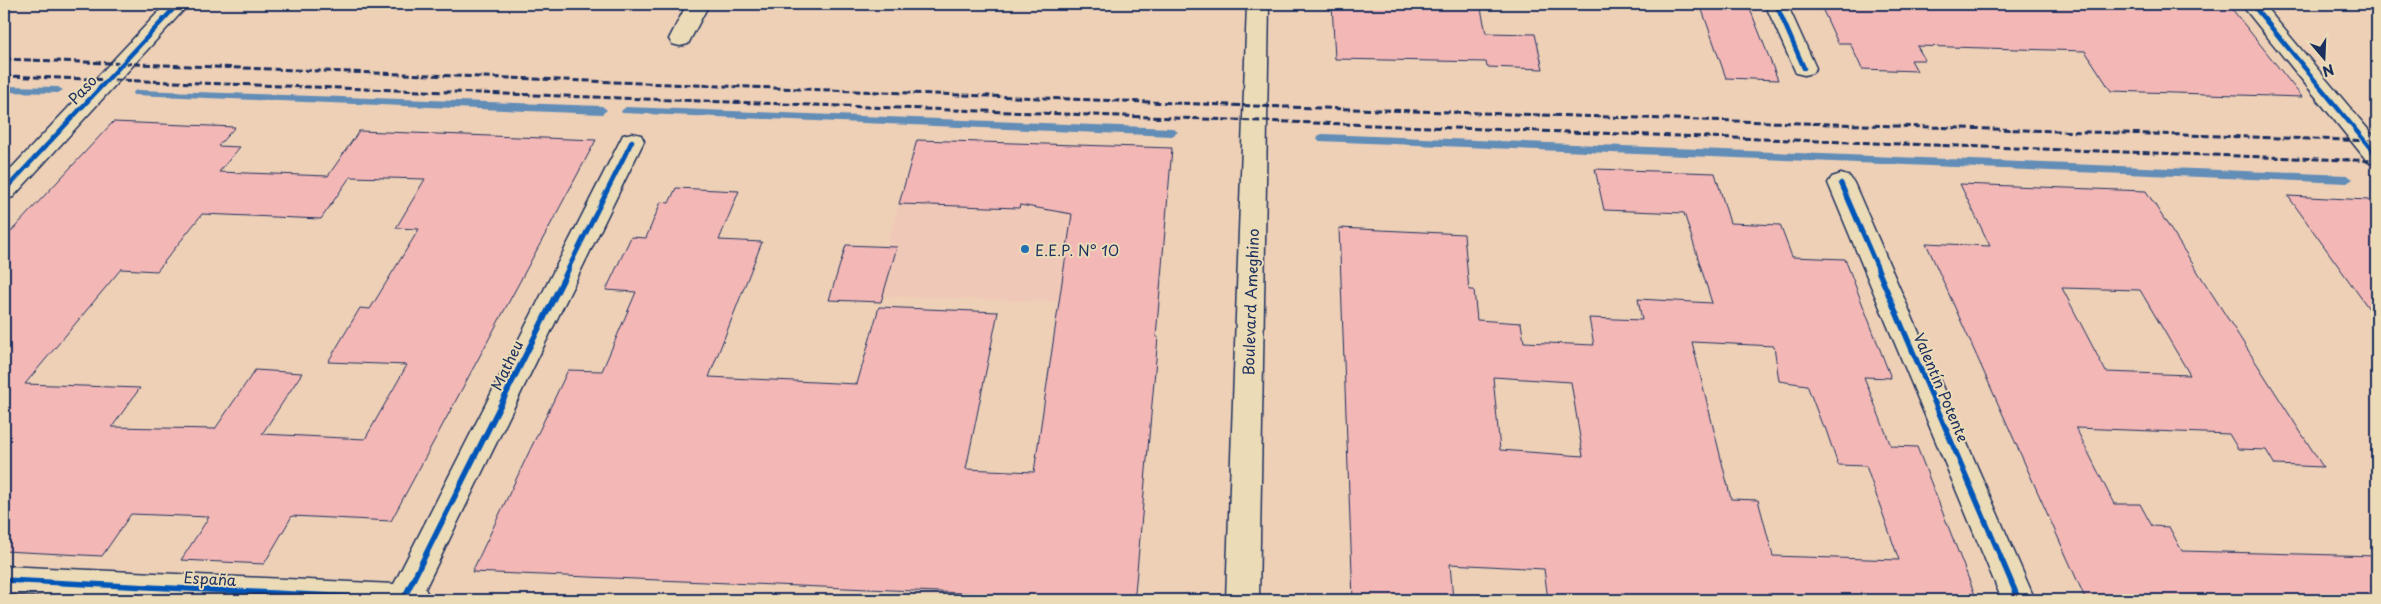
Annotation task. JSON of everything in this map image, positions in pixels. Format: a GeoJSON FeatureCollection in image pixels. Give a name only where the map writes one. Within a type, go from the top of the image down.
{"type":"FeatureCollection","features":[{"type":"Feature","properties":{"kind":"street","name":"Paso"},"geometry":{"type":"LineString","coordinates":[[4,191],[178,4]]}},
{"type":"Feature","properties":{"kind":"street"},"geometry":{"type":"LineString","coordinates":[[680,39],[698,4]]}},
{"type":"Feature","properties":{"kind":"street","name":"Boulevard Ameghino"},"geometry":{"type":"LineString","coordinates":[[1242,600],[1258,4]]}},
{"type":"Feature","properties":{"kind":"street"},"geometry":{"type":"LineString","coordinates":[[1776,4],[1804,68]]}},
{"type":"Feature","properties":{"kind":"street"},"geometry":{"type":"LineString","coordinates":[[2252,4],[2377,156]]}},
{"type":"Feature","properties":{"kind":"street","name":"Matheu"},"geometry":{"type":"LineString","coordinates":[[403,600],[632,141]]}},
{"type":"Feature","properties":{"kind":"street","name":"Valentín Potente"},"geometry":{"type":"LineString","coordinates":[[1841,183],[2019,600]]}},
{"type":"Feature","properties":{"kind":"street","name":"España"},"geometry":{"type":"LineString","coordinates":[[4,580],[415,600]]}},
{"type":"Feature","properties":{"kind":"shaded area","name":"E.E.P. N° 10"},"geometry":{"type":"Polygon","coordinates":[[[917,140],[1172,148],[1159,305],[873,296],[917,140]]]}},
{"type":"Feature","properties":{"kind":"building"},"geometry":{"type":"Polygon","coordinates":[[[1332,4],[1480,4],[1486,33],[1535,34],[1543,69],[1487,67],[1486,62],[1335,59],[1332,4]]]}},
{"type":"Feature","properties":{"kind":"building"},"geometry":{"type":"Polygon","coordinates":[[[1700,4],[1748,4],[1778,80],[1726,78],[1700,4]]]}},
{"type":"Feature","properties":{"kind":"building"},"geometry":{"type":"Polygon","coordinates":[[[1820,4],[2072,4],[2175,7],[2173,4],[2228,4],[2302,97],[2111,91],[2085,51],[1917,46],[1925,60],[1911,60],[1917,71],[1862,69],[1850,43],[1838,43],[1820,4]]]}},
{"type":"Feature","properties":{"kind":"building"},"geometry":{"type":"Polygon","coordinates":[[[113,122],[235,127],[218,146],[240,147],[219,172],[328,176],[359,131],[596,140],[391,521],[292,516],[264,564],[181,560],[209,517],[131,514],[102,556],[4,551],[4,239],[113,122]],[[350,177],[321,219],[202,214],[157,271],[121,269],[25,384],[140,388],[112,427],[215,429],[255,370],[302,373],[262,434],[365,439],[407,365],[328,362],[360,308],[370,309],[419,229],[396,228],[425,179],[350,177]]]}},
{"type":"Feature","properties":{"kind":"building"},"geometry":{"type":"Polygon","coordinates":[[[917,140],[1172,148],[1156,337],[1158,337],[1135,593],[1124,600],[472,572],[568,370],[602,371],[636,292],[606,290],[631,237],[646,238],[661,202],[669,203],[676,188],[739,191],[719,240],[762,242],[709,377],[857,384],[879,307],[998,312],[966,469],[1034,472],[1072,214],[1020,205],[1019,208],[899,204],[917,140]]]}},
{"type":"Feature","properties":{"kind":"building"},"geometry":{"type":"Polygon","coordinates":[[[1595,169],[1715,173],[1730,223],[1780,225],[1792,257],[1845,259],[1891,378],[1864,377],[1891,446],[1917,447],[1977,600],[1548,600],[1544,569],[1450,564],[1453,600],[1353,600],[1339,228],[1464,234],[1469,290],[1474,290],[1477,320],[1521,323],[1524,342],[1594,345],[1589,318],[1642,320],[1638,299],[1712,303],[1684,213],[1604,210],[1595,169]],[[1692,342],[1731,499],[1758,500],[1773,556],[1899,560],[1866,466],[1838,465],[1825,427],[1823,427],[1807,385],[1779,381],[1774,346],[1692,342]],[[1493,377],[1500,450],[1583,456],[1571,382],[1493,377]]]}},
{"type":"Feature","properties":{"kind":"building"},"geometry":{"type":"Polygon","coordinates":[[[1960,184],[2146,191],[2323,467],[2275,465],[2266,450],[2238,449],[2229,434],[2076,428],[2114,504],[2140,504],[2152,526],[2169,527],[2182,551],[2377,556],[2377,600],[2086,600],[1926,243],[1990,246],[1960,184]],[[2062,288],[2106,372],[2190,375],[2140,290],[2062,288]]]}},
{"type":"Feature","properties":{"kind":"building"},"geometry":{"type":"Polygon","coordinates":[[[2288,196],[2368,200],[2377,211],[2377,320],[2288,196]]]}},
{"type":"Feature","properties":{"kind":"building"},"geometry":{"type":"Polygon","coordinates":[[[846,245],[897,247],[881,302],[829,300],[846,245]]]}},
{"type":"Feature","properties":{"kind":"waterway"},"geometry":{"type":"LineString","coordinates":[[4,89],[58,90]]}},
{"type":"Feature","properties":{"kind":"waterway"},"geometry":{"type":"LineString","coordinates":[[138,93],[602,110]]}},
{"type":"Feature","properties":{"kind":"waterway"},"geometry":{"type":"LineString","coordinates":[[626,111],[1172,132]]}},
{"type":"Feature","properties":{"kind":"waterway"},"geometry":{"type":"LineString","coordinates":[[1323,138],[2347,179]]}},
{"type":"Feature","properties":{"kind":"railway"},"geometry":{"type":"LineString","coordinates":[[4,59],[1255,106],[2377,141]]}},
{"type":"Feature","properties":{"kind":"railway"},"geometry":{"type":"LineString","coordinates":[[4,76],[2377,161]]}},
{"type":"Feature","properties":{"kind":"cycle path"},"geometry":{"type":"LineString","coordinates":[[4,191],[178,4]]}},
{"type":"Feature","properties":{"kind":"cycle path"},"geometry":{"type":"LineString","coordinates":[[1776,4],[1804,68]]}},
{"type":"Feature","properties":{"kind":"cycle path"},"geometry":{"type":"LineString","coordinates":[[2252,4],[2377,156]]}},
{"type":"Feature","properties":{"kind":"cycle path"},"geometry":{"type":"LineString","coordinates":[[403,600],[632,141]]}},
{"type":"Feature","properties":{"kind":"cycle path"},"geometry":{"type":"LineString","coordinates":[[1841,183],[2019,600]]}},
{"type":"Feature","properties":{"kind":"cycle path"},"geometry":{"type":"LineString","coordinates":[[4,580],[415,600]]}},
{"type":"Feature","properties":{"kind":"place","name":"E.E.P. N° 10"},"geometry":{"type":"Point","coordinates":[1025,249]}}]}
